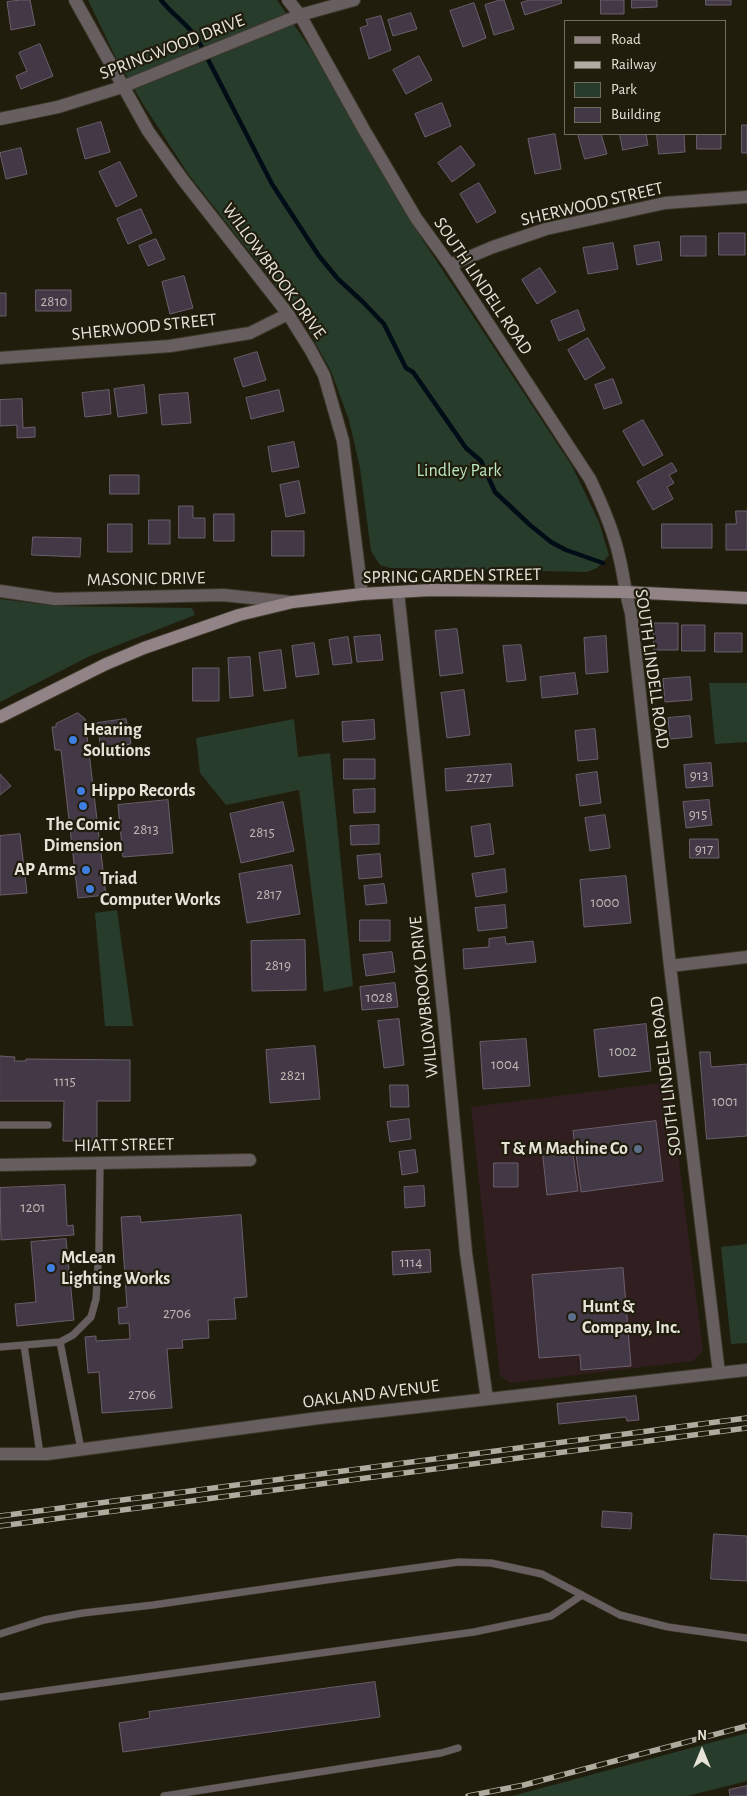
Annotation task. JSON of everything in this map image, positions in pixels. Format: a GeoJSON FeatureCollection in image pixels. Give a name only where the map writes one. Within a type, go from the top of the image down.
{"type":"FeatureCollection","features":[{"type":"Feature","properties":{"kind":"main road","name":"SPRING GARDEN STREET"},"geometry":{"type":"LineString","coordinates":[[0,717],[106,664],[144,648],[239,615],[293,602],[362,594],[430,590],[625,592],[747,598]]}},
{"type":"Feature","properties":{"kind":"street","name":"WILLOWBROOK DRIVE"},"geometry":{"type":"LineString","coordinates":[[74,0],[148,131],[183,180],[288,314],[324,375],[343,441],[362,594]]}},
{"type":"Feature","properties":{"kind":"street","name":"SOUTH LINDELL ROAD"},"geometry":{"type":"LineString","coordinates":[[288,0],[300,15],[363,128],[412,210],[590,479],[606,511],[619,557],[631,613],[670,966],[719,1373]]}},
{"type":"Feature","properties":{"kind":"street","name":"SPRINGWOOD DRIVE"},"geometry":{"type":"LineString","coordinates":[[0,119],[58,107],[122,86],[300,15],[354,0]]}},
{"type":"Feature","properties":{"kind":"street","name":"SHERWOOD STREET"},"geometry":{"type":"LineString","coordinates":[[450,265],[471,255],[546,228],[665,203],[747,197]]}},
{"type":"Feature","properties":{"kind":"street","name":"SHERWOOD STREET"},"geometry":{"type":"LineString","coordinates":[[0,358],[170,346],[250,333],[288,314]]}},
{"type":"Feature","properties":{"kind":"street","name":"MASONIC DRIVE"},"geometry":{"type":"LineString","coordinates":[[0,592],[55,599],[224,595],[293,602]]}},
{"type":"Feature","properties":{"kind":"street","name":"WILLOWBROOK DRIVE"},"geometry":{"type":"LineString","coordinates":[[398,592],[444,1019],[466,1253],[487,1399]]}},
{"type":"Feature","properties":{"kind":"street"},"geometry":{"type":"LineString","coordinates":[[670,966],[747,957]]}},
{"type":"Feature","properties":{"kind":"street","name":"HIATT STREET"},"geometry":{"type":"LineString","coordinates":[[0,1164],[250,1160]]}},
{"type":"Feature","properties":{"kind":"street","name":"OAKLAND AVENUE"},"geometry":{"type":"LineString","coordinates":[[0,1454],[40,1454],[81,1450],[319,1418],[747,1370]]}},
{"type":"Feature","properties":{"kind":"lane"},"geometry":{"type":"LineString","coordinates":[[0,1125],[48,1125]]}},
{"type":"Feature","properties":{"kind":"lane"},"geometry":{"type":"LineString","coordinates":[[0,1348],[60,1342],[73,1336],[91,1317],[96,1298],[99,1249],[100,1163]]}},
{"type":"Feature","properties":{"kind":"lane"},"geometry":{"type":"LineString","coordinates":[[60,1342],[81,1450]]}},
{"type":"Feature","properties":{"kind":"lane"},"geometry":{"type":"LineString","coordinates":[[24,1345],[40,1454]]}},
{"type":"Feature","properties":{"kind":"lane"},"geometry":{"type":"LineString","coordinates":[[0,1634],[36,1622],[83,1613],[459,1562],[491,1563],[542,1574],[620,1615],[668,1627],[747,1638]]}},
{"type":"Feature","properties":{"kind":"lane"},"geometry":{"type":"LineString","coordinates":[[0,1697],[474,1632],[551,1616],[582,1595]]}},
{"type":"Feature","properties":{"kind":"lane"},"geometry":{"type":"LineString","coordinates":[[164,1796],[441,1753],[458,1748]]}},
{"type":"Feature","properties":{"kind":"shaded area"},"geometry":{"type":"Polygon","coordinates":[[[669,1082],[703,1351],[693,1361],[510,1383],[500,1376],[471,1107],[669,1082]]]}},
{"type":"Feature","properties":{"kind":"green space","name":"Lindley Park"},"geometry":{"type":"Polygon","coordinates":[[[88,0],[277,0],[310,48],[422,239],[572,466],[599,522],[609,555],[597,568],[587,572],[390,568],[380,565],[371,551],[360,468],[349,420],[331,371],[302,319],[189,175],[116,58],[88,0]]]}},
{"type":"Feature","properties":{"kind":"green space"},"geometry":{"type":"Polygon","coordinates":[[[0,599],[56,606],[192,608],[195,615],[90,656],[0,702],[0,599]]]}},
{"type":"Feature","properties":{"kind":"green space"},"geometry":{"type":"Polygon","coordinates":[[[709,683],[747,683],[747,742],[715,744],[709,683]]]}},
{"type":"Feature","properties":{"kind":"green space"},"geometry":{"type":"Polygon","coordinates":[[[294,719],[298,757],[330,753],[353,986],[324,992],[299,790],[226,805],[200,773],[196,738],[294,719]]]}},
{"type":"Feature","properties":{"kind":"green space"},"geometry":{"type":"Polygon","coordinates":[[[117,910],[133,1026],[105,1026],[95,913],[117,910]]]}},
{"type":"Feature","properties":{"kind":"green space"},"geometry":{"type":"Polygon","coordinates":[[[747,1244],[747,1343],[731,1344],[721,1247],[747,1244]]]}},
{"type":"Feature","properties":{"kind":"green space"},"geometry":{"type":"Polygon","coordinates":[[[747,1733],[747,1781],[687,1796],[512,1796],[747,1733]]]}},
{"type":"Feature","properties":{"kind":"building"},"geometry":{"type":"Polygon","coordinates":[[[30,0],[35,25],[11,30],[7,2],[30,0]]]}},
{"type":"Feature","properties":{"kind":"building"},"geometry":{"type":"Polygon","coordinates":[[[504,0],[514,29],[494,35],[485,5],[504,0]]]}},
{"type":"Feature","properties":{"kind":"building"},"geometry":{"type":"Polygon","coordinates":[[[530,0],[561,0],[562,3],[525,15],[521,3],[530,0]]]}},
{"type":"Feature","properties":{"kind":"building"},"geometry":{"type":"Polygon","coordinates":[[[601,0],[624,0],[624,14],[601,14],[601,0]]]}},
{"type":"Feature","properties":{"kind":"building"},"geometry":{"type":"Polygon","coordinates":[[[632,0],[657,0],[657,7],[632,8],[632,0]]]}},
{"type":"Feature","properties":{"kind":"building"},"geometry":{"type":"Polygon","coordinates":[[[706,0],[731,0],[731,5],[706,5],[706,0]]]}},
{"type":"Feature","properties":{"kind":"building"},"geometry":{"type":"Polygon","coordinates":[[[474,3],[486,38],[463,47],[450,11],[474,3]]]}},
{"type":"Feature","properties":{"kind":"building"},"geometry":{"type":"Polygon","coordinates":[[[411,13],[417,29],[393,36],[388,20],[411,13]]]}},
{"type":"Feature","properties":{"kind":"building"},"geometry":{"type":"Polygon","coordinates":[[[381,16],[391,50],[369,59],[360,28],[368,25],[366,20],[381,16]]]}},
{"type":"Feature","properties":{"kind":"building"},"geometry":{"type":"Polygon","coordinates":[[[40,44],[53,76],[21,89],[16,76],[27,71],[19,53],[40,44]]]}},
{"type":"Feature","properties":{"kind":"building"},"geometry":{"type":"Polygon","coordinates":[[[419,56],[432,80],[406,94],[393,70],[419,56]]]}},
{"type":"Feature","properties":{"kind":"building"},"geometry":{"type":"Polygon","coordinates":[[[442,103],[451,126],[425,137],[415,114],[442,103]]]}},
{"type":"Feature","properties":{"kind":"building"},"geometry":{"type":"Polygon","coordinates":[[[101,122],[110,152],[85,159],[77,129],[101,122]]]}},
{"type":"Feature","properties":{"kind":"building"},"geometry":{"type":"Polygon","coordinates":[[[742,125],[747,125],[747,153],[742,153],[742,125]]]}},
{"type":"Feature","properties":{"kind":"building"},"geometry":{"type":"Polygon","coordinates":[[[555,134],[561,169],[535,174],[528,139],[555,134]]]}},
{"type":"Feature","properties":{"kind":"building"},"geometry":{"type":"Polygon","coordinates":[[[578,135],[601,135],[607,154],[585,159],[578,135]]]}},
{"type":"Feature","properties":{"kind":"building"},"geometry":{"type":"Polygon","coordinates":[[[620,135],[646,135],[648,145],[623,150],[620,135]]]}},
{"type":"Feature","properties":{"kind":"building"},"geometry":{"type":"Polygon","coordinates":[[[657,135],[684,135],[685,152],[659,154],[657,135]]]}},
{"type":"Feature","properties":{"kind":"building"},"geometry":{"type":"Polygon","coordinates":[[[697,135],[721,135],[721,149],[697,149],[697,135]]]}},
{"type":"Feature","properties":{"kind":"building"},"geometry":{"type":"Polygon","coordinates":[[[461,146],[475,165],[452,182],[438,163],[461,146]]]}},
{"type":"Feature","properties":{"kind":"building"},"geometry":{"type":"Polygon","coordinates":[[[21,148],[27,174],[6,179],[0,153],[21,148]]]}},
{"type":"Feature","properties":{"kind":"building"},"geometry":{"type":"Polygon","coordinates":[[[120,162],[137,196],[116,207],[99,172],[120,162]]]}},
{"type":"Feature","properties":{"kind":"building"},"geometry":{"type":"Polygon","coordinates":[[[479,183],[496,212],[477,223],[460,194],[479,183]]]}},
{"type":"Feature","properties":{"kind":"building"},"geometry":{"type":"Polygon","coordinates":[[[141,209],[152,233],[128,244],[117,219],[141,209]]]}},
{"type":"Feature","properties":{"kind":"building"},"geometry":{"type":"Polygon","coordinates":[[[719,233],[745,233],[745,255],[719,255],[719,233]]]}},
{"type":"Feature","properties":{"kind":"building"},"geometry":{"type":"Polygon","coordinates":[[[681,236],[706,236],[706,256],[681,256],[681,236]]]}},
{"type":"Feature","properties":{"kind":"building"},"geometry":{"type":"Polygon","coordinates":[[[156,239],[165,259],[148,266],[139,246],[156,239]]]}},
{"type":"Feature","properties":{"kind":"building"},"geometry":{"type":"Polygon","coordinates":[[[659,242],[662,260],[637,265],[634,246],[659,242]]]}},
{"type":"Feature","properties":{"kind":"building"},"geometry":{"type":"Polygon","coordinates":[[[613,243],[618,269],[588,274],[583,248],[613,243]]]}},
{"type":"Feature","properties":{"kind":"building"},"geometry":{"type":"Polygon","coordinates":[[[540,268],[556,292],[537,304],[522,280],[540,268]]]}},
{"type":"Feature","properties":{"kind":"building"},"geometry":{"type":"Polygon","coordinates":[[[184,276],[193,308],[170,314],[162,282],[184,276]]]}},
{"type":"Feature","properties":{"kind":"building"},"geometry":{"type":"Polygon","coordinates":[[[36,290],[71,290],[71,311],[36,311],[36,290]]]}},
{"type":"Feature","properties":{"kind":"building"},"geometry":{"type":"Polygon","coordinates":[[[0,293],[6,293],[6,316],[0,316],[0,293]]]}},
{"type":"Feature","properties":{"kind":"building"},"geometry":{"type":"Polygon","coordinates":[[[578,310],[585,330],[559,341],[551,321],[578,310]]]}},
{"type":"Feature","properties":{"kind":"building"},"geometry":{"type":"Polygon","coordinates":[[[588,338],[605,368],[585,380],[568,350],[588,338]]]}},
{"type":"Feature","properties":{"kind":"building"},"geometry":{"type":"Polygon","coordinates":[[[257,352],[266,380],[243,387],[234,359],[257,352]]]}},
{"type":"Feature","properties":{"kind":"building"},"geometry":{"type":"Polygon","coordinates":[[[613,379],[622,403],[604,409],[595,385],[613,379]]]}},
{"type":"Feature","properties":{"kind":"building"},"geometry":{"type":"Polygon","coordinates":[[[144,385],[147,413],[118,417],[114,389],[144,385]]]}},
{"type":"Feature","properties":{"kind":"building"},"geometry":{"type":"Polygon","coordinates":[[[109,390],[111,414],[85,417],[82,393],[109,390]]]}},
{"type":"Feature","properties":{"kind":"building"},"geometry":{"type":"Polygon","coordinates":[[[279,390],[284,411],[251,419],[246,398],[279,390]]]}},
{"type":"Feature","properties":{"kind":"building"},"geometry":{"type":"Polygon","coordinates":[[[188,393],[191,423],[162,425],[159,395],[188,393]]]}},
{"type":"Feature","properties":{"kind":"building"},"geometry":{"type":"Polygon","coordinates":[[[22,399],[23,428],[35,427],[35,437],[17,438],[17,425],[0,426],[0,400],[22,399]]]}},
{"type":"Feature","properties":{"kind":"building"},"geometry":{"type":"Polygon","coordinates":[[[643,420],[663,455],[643,466],[623,431],[643,420]]]}},
{"type":"Feature","properties":{"kind":"building"},"geometry":{"type":"Polygon","coordinates":[[[294,442],[299,467],[272,472],[268,447],[294,442]]]}},
{"type":"Feature","properties":{"kind":"building"},"geometry":{"type":"Polygon","coordinates":[[[672,463],[677,471],[669,475],[674,483],[667,487],[673,499],[653,510],[637,482],[672,463]]]}},
{"type":"Feature","properties":{"kind":"building"},"geometry":{"type":"Polygon","coordinates":[[[110,475],[139,475],[139,494],[110,494],[110,475]]]}},
{"type":"Feature","properties":{"kind":"building"},"geometry":{"type":"Polygon","coordinates":[[[299,481],[305,513],[286,517],[280,485],[299,481]]]}},
{"type":"Feature","properties":{"kind":"building"},"geometry":{"type":"Polygon","coordinates":[[[179,506],[193,506],[193,518],[205,518],[205,538],[179,538],[179,506]]]}},
{"type":"Feature","properties":{"kind":"building"},"geometry":{"type":"Polygon","coordinates":[[[736,511],[747,511],[747,550],[726,550],[726,524],[736,524],[736,511]]]}},
{"type":"Feature","properties":{"kind":"building"},"geometry":{"type":"Polygon","coordinates":[[[214,514],[234,514],[234,541],[214,541],[214,514]]]}},
{"type":"Feature","properties":{"kind":"building"},"geometry":{"type":"Polygon","coordinates":[[[149,520],[170,520],[170,544],[149,544],[149,520]]]}},
{"type":"Feature","properties":{"kind":"building"},"geometry":{"type":"Polygon","coordinates":[[[108,524],[132,524],[132,552],[108,552],[108,524]]]}},
{"type":"Feature","properties":{"kind":"building"},"geometry":{"type":"Polygon","coordinates":[[[662,524],[712,524],[712,548],[662,548],[662,524]]]}},
{"type":"Feature","properties":{"kind":"building"},"geometry":{"type":"Polygon","coordinates":[[[272,531],[304,531],[304,556],[272,556],[272,531]]]}},
{"type":"Feature","properties":{"kind":"building"},"geometry":{"type":"Polygon","coordinates":[[[33,537],[81,538],[80,557],[32,555],[33,537]]]}},
{"type":"Feature","properties":{"kind":"building"},"geometry":{"type":"Polygon","coordinates":[[[654,623],[678,623],[678,650],[654,650],[654,623]]]}},
{"type":"Feature","properties":{"kind":"building"},"geometry":{"type":"Polygon","coordinates":[[[682,625],[705,625],[705,651],[682,651],[682,625]]]}},
{"type":"Feature","properties":{"kind":"building"},"geometry":{"type":"Polygon","coordinates":[[[457,629],[463,673],[440,676],[435,631],[457,629]]]}},
{"type":"Feature","properties":{"kind":"building"},"geometry":{"type":"Polygon","coordinates":[[[715,633],[742,633],[742,652],[715,652],[715,633]]]}},
{"type":"Feature","properties":{"kind":"building"},"geometry":{"type":"Polygon","coordinates":[[[380,635],[383,660],[357,662],[354,637],[380,635]]]}},
{"type":"Feature","properties":{"kind":"building"},"geometry":{"type":"Polygon","coordinates":[[[606,636],[608,672],[586,674],[584,638],[606,636]]]}},
{"type":"Feature","properties":{"kind":"building"},"geometry":{"type":"Polygon","coordinates":[[[348,637],[352,663],[333,665],[329,640],[348,637]]]}},
{"type":"Feature","properties":{"kind":"building"},"geometry":{"type":"Polygon","coordinates":[[[314,643],[319,674],[296,677],[292,646],[314,643]]]}},
{"type":"Feature","properties":{"kind":"building"},"geometry":{"type":"Polygon","coordinates":[[[521,645],[526,680],[507,682],[503,646],[521,645]]]}},
{"type":"Feature","properties":{"kind":"building"},"geometry":{"type":"Polygon","coordinates":[[[281,650],[286,688],[264,691],[259,653],[281,650]]]}},
{"type":"Feature","properties":{"kind":"building"},"geometry":{"type":"Polygon","coordinates":[[[250,657],[253,696],[230,698],[228,658],[250,657]]]}},
{"type":"Feature","properties":{"kind":"building"},"geometry":{"type":"Polygon","coordinates":[[[193,668],[219,668],[219,701],[193,701],[193,668]]]}},
{"type":"Feature","properties":{"kind":"building"},"geometry":{"type":"Polygon","coordinates":[[[575,673],[578,694],[542,698],[540,677],[575,673]]]}},
{"type":"Feature","properties":{"kind":"building"},"geometry":{"type":"Polygon","coordinates":[[[690,677],[692,700],[665,702],[663,679],[690,677]]]}},
{"type":"Feature","properties":{"kind":"building"},"geometry":{"type":"Polygon","coordinates":[[[464,690],[470,735],[447,738],[441,693],[464,690]]]}},
{"type":"Feature","properties":{"kind":"building"},"geometry":{"type":"Polygon","coordinates":[[[78,713],[85,719],[106,895],[78,898],[61,750],[55,750],[52,727],[56,727],[56,724],[78,713]]]}},
{"type":"Feature","properties":{"kind":"building"},"geometry":{"type":"Polygon","coordinates":[[[690,716],[692,737],[670,739],[668,718],[690,716]]]}},
{"type":"Feature","properties":{"kind":"building"},"geometry":{"type":"Polygon","coordinates":[[[126,719],[131,744],[101,749],[97,723],[126,719]]]}},
{"type":"Feature","properties":{"kind":"building"},"geometry":{"type":"Polygon","coordinates":[[[374,720],[375,739],[343,742],[342,722],[374,720]]]}},
{"type":"Feature","properties":{"kind":"building"},"geometry":{"type":"Polygon","coordinates":[[[595,729],[598,759],[578,761],[575,731],[595,729]]]}},
{"type":"Feature","properties":{"kind":"building"},"geometry":{"type":"Polygon","coordinates":[[[344,759],[375,759],[375,779],[344,779],[344,759]]]}},
{"type":"Feature","properties":{"kind":"building"},"geometry":{"type":"Polygon","coordinates":[[[711,763],[713,786],[686,788],[684,765],[711,763]]]}},
{"type":"Feature","properties":{"kind":"building"},"geometry":{"type":"Polygon","coordinates":[[[511,764],[513,786],[446,791],[445,769],[511,764]]]}},
{"type":"Feature","properties":{"kind":"building"},"geometry":{"type":"Polygon","coordinates":[[[597,772],[601,803],[580,806],[576,775],[597,772]]]}},
{"type":"Feature","properties":{"kind":"building"},"geometry":{"type":"Polygon","coordinates":[[[0,774],[11,786],[0,795],[0,774]]]}},
{"type":"Feature","properties":{"kind":"building"},"geometry":{"type":"Polygon","coordinates":[[[375,789],[375,812],[354,813],[353,790],[375,789]]]}},
{"type":"Feature","properties":{"kind":"building"},"geometry":{"type":"Polygon","coordinates":[[[168,800],[173,853],[123,857],[118,805],[168,800]]]}},
{"type":"Feature","properties":{"kind":"building"},"geometry":{"type":"Polygon","coordinates":[[[709,800],[712,825],[686,828],[683,802],[709,800]]]}},
{"type":"Feature","properties":{"kind":"building"},"geometry":{"type":"Polygon","coordinates":[[[283,802],[294,851],[241,863],[230,814],[283,802]]]}},
{"type":"Feature","properties":{"kind":"building"},"geometry":{"type":"Polygon","coordinates":[[[605,815],[610,848],[590,851],[585,818],[605,815]]]}},
{"type":"Feature","properties":{"kind":"building"},"geometry":{"type":"Polygon","coordinates":[[[490,824],[494,854],[475,857],[471,827],[490,824]]]}},
{"type":"Feature","properties":{"kind":"building"},"geometry":{"type":"Polygon","coordinates":[[[379,825],[379,844],[351,845],[350,826],[379,825]]]}},
{"type":"Feature","properties":{"kind":"building"},"geometry":{"type":"Polygon","coordinates":[[[20,834],[27,893],[0,895],[0,836],[20,834]]]}},
{"type":"Feature","properties":{"kind":"building"},"geometry":{"type":"Polygon","coordinates":[[[690,839],[718,839],[719,858],[690,858],[690,839]]]}},
{"type":"Feature","properties":{"kind":"building"},"geometry":{"type":"Polygon","coordinates":[[[380,854],[382,877],[359,879],[357,856],[380,854]]]}},
{"type":"Feature","properties":{"kind":"building"},"geometry":{"type":"Polygon","coordinates":[[[292,865],[300,914],[247,923],[239,874],[292,865]]]}},
{"type":"Feature","properties":{"kind":"building"},"geometry":{"type":"Polygon","coordinates":[[[505,869],[507,892],[476,897],[472,874],[505,869]]]}},
{"type":"Feature","properties":{"kind":"building"},"geometry":{"type":"Polygon","coordinates":[[[626,876],[631,923],[584,927],[580,880],[626,876]]]}},
{"type":"Feature","properties":{"kind":"building"},"geometry":{"type":"Polygon","coordinates":[[[384,884],[387,903],[366,905],[364,886],[384,884]]]}},
{"type":"Feature","properties":{"kind":"building"},"geometry":{"type":"Polygon","coordinates":[[[505,905],[507,928],[478,931],[475,908],[505,905]]]}},
{"type":"Feature","properties":{"kind":"building"},"geometry":{"type":"Polygon","coordinates":[[[360,920],[390,920],[390,941],[360,941],[360,920]]]}},
{"type":"Feature","properties":{"kind":"building"},"geometry":{"type":"Polygon","coordinates":[[[505,937],[506,944],[533,941],[536,962],[464,969],[463,949],[489,947],[489,939],[505,937]]]}},
{"type":"Feature","properties":{"kind":"building"},"geometry":{"type":"Polygon","coordinates":[[[305,940],[306,990],[252,991],[251,941],[305,940]]]}},
{"type":"Feature","properties":{"kind":"building"},"geometry":{"type":"Polygon","coordinates":[[[392,952],[395,972],[366,976],[363,955],[392,952]]]}},
{"type":"Feature","properties":{"kind":"building"},"geometry":{"type":"Polygon","coordinates":[[[395,983],[398,1007],[362,1010],[360,987],[395,983]]]}},
{"type":"Feature","properties":{"kind":"building"},"geometry":{"type":"Polygon","coordinates":[[[399,1019],[404,1065],[384,1068],[378,1021],[399,1019]]]}},
{"type":"Feature","properties":{"kind":"building"},"geometry":{"type":"Polygon","coordinates":[[[646,1024],[651,1071],[599,1077],[594,1030],[646,1024]]]}},
{"type":"Feature","properties":{"kind":"building"},"geometry":{"type":"Polygon","coordinates":[[[526,1039],[530,1086],[483,1089],[480,1042],[526,1039]]]}},
{"type":"Feature","properties":{"kind":"building"},"geometry":{"type":"Polygon","coordinates":[[[315,1046],[320,1099],[270,1103],[266,1050],[315,1046]]]}},
{"type":"Feature","properties":{"kind":"building"},"geometry":{"type":"Polygon","coordinates":[[[700,1052],[710,1052],[711,1067],[747,1064],[747,1136],[707,1139],[700,1052]]]}},
{"type":"Feature","properties":{"kind":"building"},"geometry":{"type":"Polygon","coordinates":[[[0,1056],[15,1057],[14,1061],[26,1061],[26,1059],[130,1060],[130,1101],[97,1101],[97,1141],[63,1141],[64,1101],[0,1101],[0,1056]]]}},
{"type":"Feature","properties":{"kind":"building"},"geometry":{"type":"Polygon","coordinates":[[[390,1085],[408,1085],[409,1107],[391,1107],[390,1085]]]}},
{"type":"Feature","properties":{"kind":"building"},"geometry":{"type":"Polygon","coordinates":[[[409,1119],[411,1139],[390,1142],[387,1122],[409,1119]]]}},
{"type":"Feature","properties":{"kind":"building"},"geometry":{"type":"Polygon","coordinates":[[[656,1121],[663,1181],[581,1192],[573,1131],[656,1121]]]}},
{"type":"Feature","properties":{"kind":"building"},"geometry":{"type":"Polygon","coordinates":[[[572,1146],[578,1191],[547,1195],[542,1149],[572,1146]]]}},
{"type":"Feature","properties":{"kind":"building"},"geometry":{"type":"Polygon","coordinates":[[[415,1150],[418,1172],[402,1175],[399,1152],[415,1150]]]}},
{"type":"Feature","properties":{"kind":"building"},"geometry":{"type":"Polygon","coordinates":[[[494,1163],[518,1163],[518,1187],[494,1187],[494,1163]]]}},
{"type":"Feature","properties":{"kind":"building"},"geometry":{"type":"Polygon","coordinates":[[[65,1185],[67,1226],[73,1225],[74,1235],[1,1240],[0,1188],[65,1185]]]}},
{"type":"Feature","properties":{"kind":"building"},"geometry":{"type":"Polygon","coordinates":[[[424,1186],[425,1206],[405,1208],[404,1187],[424,1186]]]}},
{"type":"Feature","properties":{"kind":"building"},"geometry":{"type":"Polygon","coordinates":[[[241,1215],[247,1297],[234,1298],[236,1319],[208,1320],[209,1338],[182,1340],[183,1348],[167,1349],[172,1408],[102,1413],[99,1372],[88,1373],[85,1337],[96,1336],[96,1341],[130,1339],[129,1323],[119,1324],[118,1308],[127,1307],[121,1217],[140,1216],[141,1222],[241,1215]]]}},
{"type":"Feature","properties":{"kind":"building"},"geometry":{"type":"Polygon","coordinates":[[[66,1239],[74,1320],[17,1326],[15,1304],[36,1302],[31,1242],[66,1239]]]}},
{"type":"Feature","properties":{"kind":"building"},"geometry":{"type":"Polygon","coordinates":[[[430,1250],[431,1272],[393,1275],[392,1252],[430,1250]]]}},
{"type":"Feature","properties":{"kind":"building"},"geometry":{"type":"Polygon","coordinates":[[[623,1268],[631,1366],[581,1370],[580,1355],[539,1358],[532,1275],[623,1268]]]}},
{"type":"Feature","properties":{"kind":"building"},"geometry":{"type":"Polygon","coordinates":[[[636,1396],[639,1420],[627,1421],[626,1417],[559,1424],[557,1404],[636,1396]]]}},
{"type":"Feature","properties":{"kind":"building"},"geometry":{"type":"Polygon","coordinates":[[[603,1511],[632,1513],[631,1529],[602,1527],[603,1511]]]}},
{"type":"Feature","properties":{"kind":"building"},"geometry":{"type":"Polygon","coordinates":[[[714,1534],[747,1536],[747,1581],[711,1579],[714,1534]]]}},
{"type":"Feature","properties":{"kind":"building"},"geometry":{"type":"Polygon","coordinates":[[[375,1682],[380,1717],[123,1752],[119,1723],[150,1718],[149,1712],[375,1682]]]}},
{"type":"Feature","properties":{"kind":"building"},"geometry":{"type":"Polygon","coordinates":[[[747,1786],[747,1796],[730,1796],[729,1790],[747,1786]]]}},
{"type":"Feature","properties":{"kind":"waterway"},"geometry":{"type":"LineString","coordinates":[[161,0],[197,38],[272,184],[319,256],[338,279],[384,324],[406,368],[413,372],[466,448],[481,461],[495,492],[551,542],[566,550],[603,563]]}},
{"type":"Feature","properties":{"kind":"railway"},"geometry":{"type":"LineString","coordinates":[[0,1516],[747,1418]]}},
{"type":"Feature","properties":{"kind":"railway"},"geometry":{"type":"LineString","coordinates":[[0,1526],[747,1428]]}},
{"type":"Feature","properties":{"kind":"railway"},"geometry":{"type":"LineString","coordinates":[[468,1796],[524,1785],[747,1726]]}},
{"type":"Feature","properties":{"kind":"place","name":"Hearing Solutions"},"geometry":{"type":"Point","coordinates":[73,740]}},
{"type":"Feature","properties":{"kind":"place","name":"Hippo Records"},"geometry":{"type":"Point","coordinates":[81,791]}},
{"type":"Feature","properties":{"kind":"place","name":"The Comic Dimension"},"geometry":{"type":"Point","coordinates":[83,806]}},
{"type":"Feature","properties":{"kind":"place","name":"AP Arms"},"geometry":{"type":"Point","coordinates":[86,870]}},
{"type":"Feature","properties":{"kind":"place","name":"Triad Computer Works"},"geometry":{"type":"Point","coordinates":[90,889]}},
{"type":"Feature","properties":{"kind":"place","name":"T & M Machine Co"},"geometry":{"type":"Point","coordinates":[638,1149]}},
{"type":"Feature","properties":{"kind":"place","name":"McLean Lighting Works"},"geometry":{"type":"Point","coordinates":[51,1268]}},
{"type":"Feature","properties":{"kind":"place","name":"Hunt & Company, Inc."},"geometry":{"type":"Point","coordinates":[572,1317]}}]}
